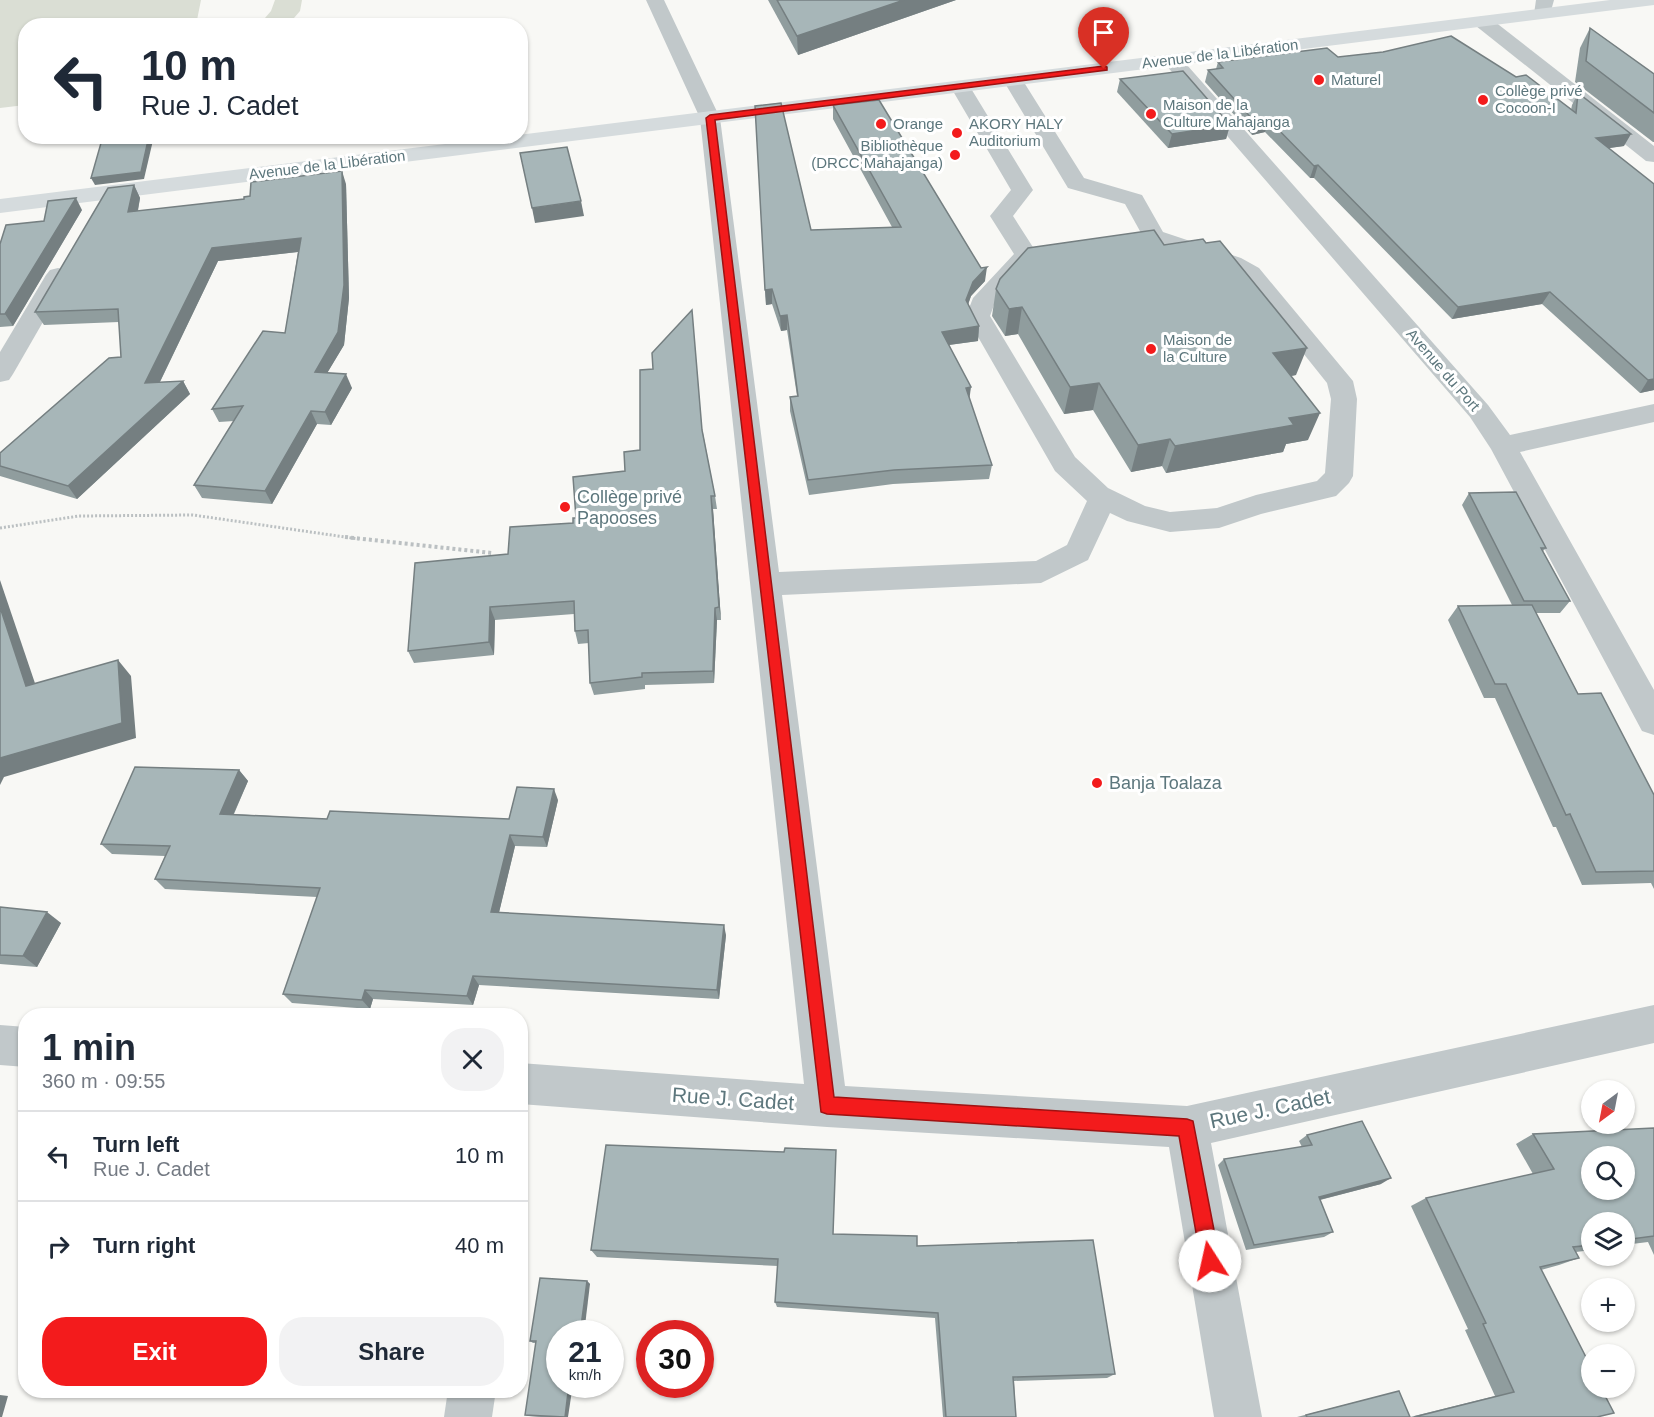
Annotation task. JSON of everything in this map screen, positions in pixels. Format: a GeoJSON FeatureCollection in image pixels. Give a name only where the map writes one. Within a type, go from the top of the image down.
{"type":"FeatureCollection","features":[{"type":"Feature","properties":{"kind":"main road","name":"Avenue de la Libération"},"geometry":{"type":"LineString","coordinates":[[528,143],[710,118],[1483,22],[1544,7],[1654,0]]}},
{"type":"Feature","properties":{"kind":"main road","name":"Avenue de la Libération"},"geometry":{"type":"LineString","coordinates":[[0,206],[100,203],[523,144]]}},
{"type":"Feature","properties":{"kind":"street"},"geometry":{"type":"LineString","coordinates":[[655,0],[710,118],[827,1106]]}},
{"type":"Feature","properties":{"kind":"street"},"geometry":{"type":"LineString","coordinates":[[1483,22],[1654,156]]}},
{"type":"Feature","properties":{"kind":"street","name":"Avenue du Port"},"geometry":{"type":"LineString","coordinates":[[1172,60],[1479,411],[1503,446],[1654,721]]}},
{"type":"Feature","properties":{"kind":"street"},"geometry":{"type":"LineString","coordinates":[[1013,80],[1049,186]]}},
{"type":"Feature","properties":{"kind":"street"},"geometry":{"type":"LineString","coordinates":[[960,87],[1049,186],[1134,200],[1142,238],[1233,263],[1251,273],[1340,381],[1344,399],[1339,476],[1326,489],[1256,505],[1219,518],[1170,522],[1137,514],[1103,498],[1065,464],[978,316],[982,303],[1037,253],[1001,216],[1049,186]]}},
{"type":"Feature","properties":{"kind":"street"},"geometry":{"type":"LineString","coordinates":[[0,374],[71,253]]}},
{"type":"Feature","properties":{"kind":"street"},"geometry":{"type":"LineString","coordinates":[[1503,446],[1654,413]]}},
{"type":"Feature","properties":{"kind":"street"},"geometry":{"type":"LineString","coordinates":[[765,584],[1041,572],[1078,552],[1103,498]]}},
{"type":"Feature","properties":{"kind":"street","name":"Rue J. Cadet"},"geometry":{"type":"LineString","coordinates":[[528,1084],[827,1106],[1187,1127],[1654,1024]]}},
{"type":"Feature","properties":{"kind":"street"},"geometry":{"type":"LineString","coordinates":[[0,1045],[18,1046]]}},
{"type":"Feature","properties":{"kind":"street"},"geometry":{"type":"LineString","coordinates":[[1187,1127],[1238,1417]]}},
{"type":"Feature","properties":{"kind":"street"},"geometry":{"type":"LineString","coordinates":[[468,1417],[471,1398]]}},
{"type":"Feature","properties":{"kind":"path"},"geometry":{"type":"LineString","coordinates":[[0,528],[79,516],[194,514],[335,536],[492,553]]}},
{"type":"Feature","properties":{"kind":"shaded area"},"geometry":{"type":"Polygon","coordinates":[[[0,0],[201,0],[197,18],[18,18],[18,106],[0,108],[0,0]]]}},
{"type":"Feature","properties":{"kind":"shaded area"},"geometry":{"type":"Polygon","coordinates":[[[275,0],[302,0],[300,11],[294,18],[265,18],[271,11],[275,0]]]}},
{"type":"Feature","properties":{"kind":"building"},"geometry":{"type":"Polygon","coordinates":[[[777,0],[904,0],[797,36],[777,0]]]}},
{"type":"Feature","properties":{"kind":"building"},"geometry":{"type":"Polygon","coordinates":[[[1590,28],[1654,74],[1654,113],[1586,61],[1590,28]]]}},
{"type":"Feature","properties":{"kind":"building"},"geometry":{"type":"Polygon","coordinates":[[[1451,36],[1516,77],[1526,75],[1576,113],[1578,93],[1631,134],[1596,138],[1654,184],[1654,379],[1648,380],[1550,292],[1458,307],[1318,165],[1314,166],[1269,120],[1255,122],[1208,70],[1223,68],[1218,62],[1327,48],[1338,57],[1383,52],[1451,36]]]}},
{"type":"Feature","properties":{"kind":"building"},"geometry":{"type":"Polygon","coordinates":[[[1183,71],[1230,125],[1172,134],[1120,79],[1183,71]]]}},
{"type":"Feature","properties":{"kind":"building"},"geometry":{"type":"Polygon","coordinates":[[[879,100],[981,268],[987,267],[973,282],[966,300],[979,326],[942,332],[971,387],[966,388],[992,465],[894,470],[808,480],[790,397],[798,396],[787,315],[780,316],[772,289],[765,290],[755,106],[781,103],[811,230],[901,227],[833,105],[879,100]]]}},
{"type":"Feature","properties":{"kind":"building"},"geometry":{"type":"Polygon","coordinates":[[[101,144],[147,144],[141,172],[91,178],[101,144]]]}},
{"type":"Feature","properties":{"kind":"building"},"geometry":{"type":"Polygon","coordinates":[[[567,147],[581,201],[532,208],[520,153],[567,147]]]}},
{"type":"Feature","properties":{"kind":"building"},"geometry":{"type":"Polygon","coordinates":[[[342,171],[344,285],[338,332],[315,372],[346,374],[325,412],[311,411],[265,491],[194,485],[243,406],[212,409],[263,331],[285,333],[301,238],[212,248],[145,383],[183,381],[68,486],[0,466],[0,453],[109,358],[121,357],[118,309],[35,312],[108,188],[134,185],[128,212],[244,199],[250,196],[251,182],[342,171]]]}},
{"type":"Feature","properties":{"kind":"building"},"geometry":{"type":"Polygon","coordinates":[[[76,198],[5,314],[0,314],[0,244],[6,225],[44,221],[48,201],[76,198]]]}},
{"type":"Feature","properties":{"kind":"building","name":"Maison de la Culture"},"geometry":{"type":"Polygon","coordinates":[[[1154,230],[1164,245],[1203,239],[1206,243],[1220,241],[1307,348],[1273,353],[1320,413],[1289,418],[1294,425],[1175,446],[1170,439],[1138,445],[1099,383],[1070,387],[1022,307],[1009,309],[996,289],[1000,279],[1028,248],[1154,230]]]}},
{"type":"Feature","properties":{"kind":"building"},"geometry":{"type":"Polygon","coordinates":[[[692,310],[702,430],[715,496],[711,496],[719,607],[715,608],[713,671],[642,673],[642,677],[590,683],[588,630],[575,631],[574,601],[490,607],[489,642],[408,651],[415,563],[508,554],[510,527],[573,523],[573,518],[576,518],[573,477],[625,471],[624,452],[640,450],[640,370],[653,369],[652,353],[692,310]]]}},
{"type":"Feature","properties":{"kind":"building"},"geometry":{"type":"Polygon","coordinates":[[[1516,492],[1546,548],[1541,548],[1570,601],[1524,601],[1469,493],[1516,492]]]}},
{"type":"Feature","properties":{"kind":"building"},"geometry":{"type":"Polygon","coordinates":[[[1532,605],[1578,694],[1601,693],[1654,795],[1654,871],[1596,872],[1570,814],[1566,815],[1506,684],[1495,684],[1458,606],[1532,605]]]}},
{"type":"Feature","properties":{"kind":"building"},"geometry":{"type":"Polygon","coordinates":[[[0,607],[26,686],[118,660],[122,723],[0,758],[0,607]]]}},
{"type":"Feature","properties":{"kind":"building"},"geometry":{"type":"Polygon","coordinates":[[[135,767],[239,770],[220,814],[327,819],[330,811],[509,819],[517,787],[554,789],[543,837],[510,835],[491,912],[724,925],[717,990],[473,976],[467,996],[365,990],[362,1000],[283,994],[320,888],[155,879],[170,846],[101,844],[135,767]]]}},
{"type":"Feature","properties":{"kind":"building"},"geometry":{"type":"Polygon","coordinates":[[[0,907],[47,912],[23,956],[0,955],[0,907]]]}},
{"type":"Feature","properties":{"kind":"building"},"geometry":{"type":"Polygon","coordinates":[[[1362,1121],[1391,1178],[1319,1197],[1333,1232],[1254,1245],[1224,1159],[1312,1145],[1307,1135],[1362,1121]]]}},
{"type":"Feature","properties":{"kind":"building"},"geometry":{"type":"Polygon","coordinates":[[[1654,1128],[1654,1236],[1635,1239],[1635,1212],[1581,1212],[1581,1246],[1573,1247],[1579,1258],[1540,1267],[1581,1347],[1581,1398],[1606,1398],[1614,1413],[1597,1417],[1414,1417],[1514,1392],[1483,1324],[1486,1323],[1426,1198],[1554,1169],[1533,1134],[1581,1132],[1581,1134],[1635,1134],[1635,1129],[1654,1128]]]}},
{"type":"Feature","properties":{"kind":"building"},"geometry":{"type":"Polygon","coordinates":[[[606,1145],[784,1152],[785,1148],[836,1150],[833,1234],[917,1236],[917,1246],[1093,1240],[1115,1374],[1013,1377],[1016,1417],[946,1417],[938,1313],[775,1302],[778,1259],[591,1250],[606,1145]]]}},
{"type":"Feature","properties":{"kind":"building"},"geometry":{"type":"Polygon","coordinates":[[[540,1278],[587,1281],[582,1320],[546,1320],[546,1398],[567,1398],[565,1417],[525,1415],[536,1341],[530,1341],[540,1278]]]}},
{"type":"Feature","properties":{"kind":"building"},"geometry":{"type":"Polygon","coordinates":[[[1399,1391],[1410,1417],[1307,1417],[1306,1415],[1399,1391]]]}},
{"type":"Feature","properties":{"kind":"place","name":"Maturel"},"geometry":{"type":"Point","coordinates":[1319,80]}},
{"type":"Feature","properties":{"kind":"place","name":"Collège privé Cocoon-I"},"geometry":{"type":"Point","coordinates":[1483,100]}},
{"type":"Feature","properties":{"kind":"place","name":"Maison de la Culture Mahajanga"},"geometry":{"type":"Point","coordinates":[1151,114]}},
{"type":"Feature","properties":{"kind":"place","name":"Orange"},"geometry":{"type":"Point","coordinates":[881,124]}},
{"type":"Feature","properties":{"kind":"place","name":"AKORY HALY Auditorium"},"geometry":{"type":"Point","coordinates":[957,133]}},
{"type":"Feature","properties":{"kind":"place","name":"Bibliothèque (DRCC Mahajanga)"},"geometry":{"type":"Point","coordinates":[955,155]}},
{"type":"Feature","properties":{"kind":"place","name":"Maison de la Culture"},"geometry":{"type":"Point","coordinates":[1151,349]}},
{"type":"Feature","properties":{"kind":"place","name":"Collège privé Papooses"},"geometry":{"type":"Point","coordinates":[565,507]}},
{"type":"Feature","properties":{"kind":"place","name":"Banja Toalaza"},"geometry":{"type":"Point","coordinates":[1097,783]}},
{"type":"Feature","properties":{"kind":"route"},"geometry":{"type":"LineString","coordinates":[[1104,69],[710,118],[827,1106],[1187,1127],[1210,1261]]}}]}
